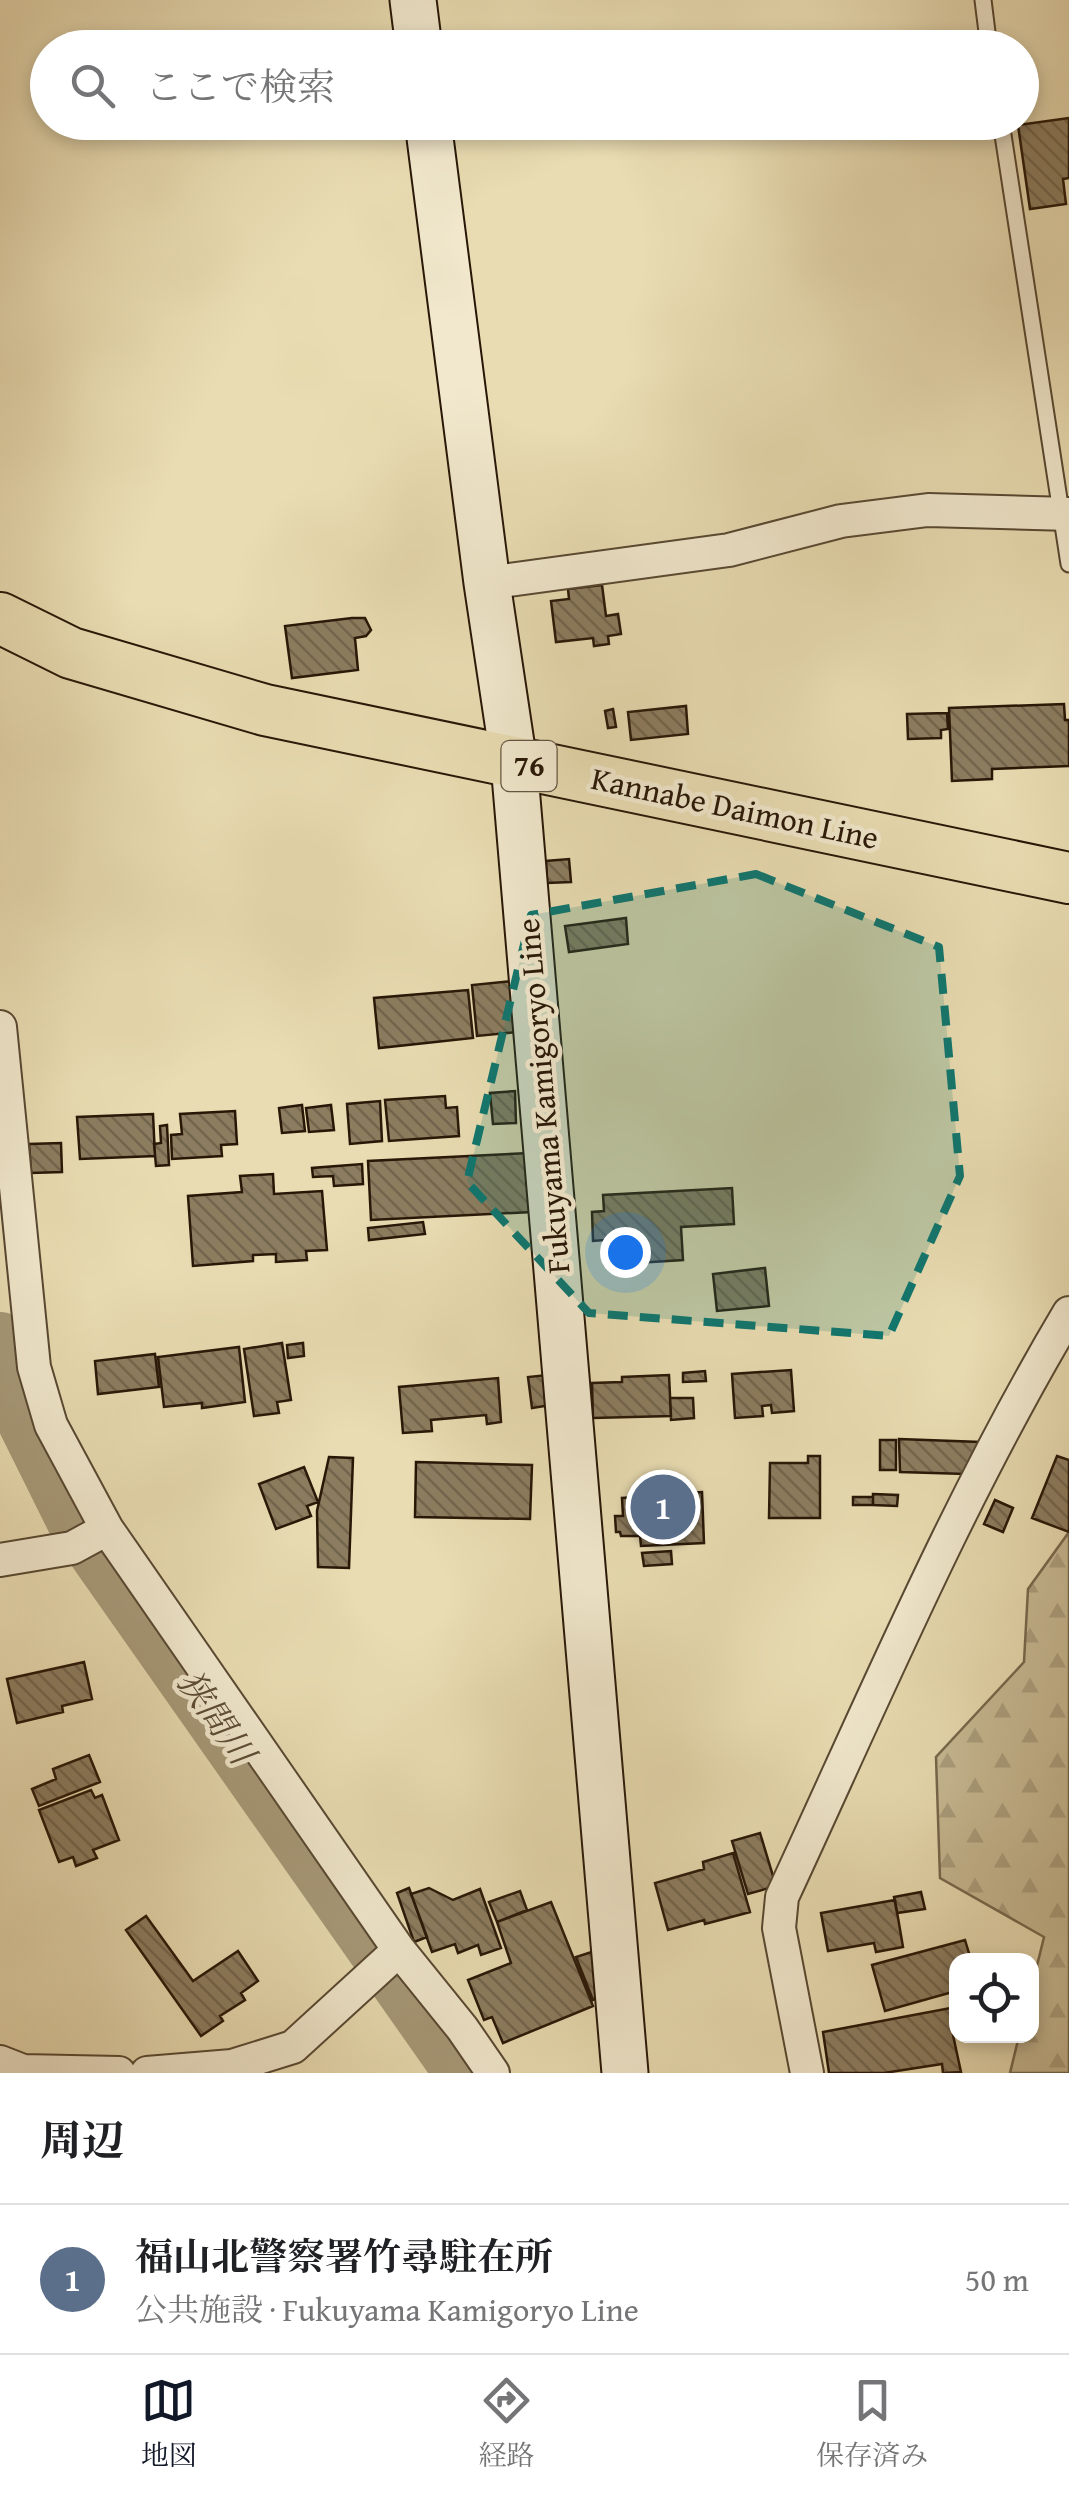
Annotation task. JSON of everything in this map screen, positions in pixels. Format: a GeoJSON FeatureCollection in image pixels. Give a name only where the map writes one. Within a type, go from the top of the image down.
{"type":"FeatureCollection","features":[{"type":"Feature","properties":{"kind":"main road"},"geometry":{"type":"LineString","coordinates":[[413,0],[417,30]]}},
{"type":"Feature","properties":{"kind":"main road","name":"Fukuyama Kamigoryo Line"},"geometry":{"type":"LineString","coordinates":[[430,140],[514,763],[625,2073]]}},
{"type":"Feature","properties":{"kind":"main road","name":"Kannabe Daimon Line"},"geometry":{"type":"LineString","coordinates":[[0,618],[70,653],[264,710],[1069,878]]}},
{"type":"Feature","properties":{"kind":"street"},"geometry":{"type":"LineString","coordinates":[[487,583],[728,550],[841,521],[928,510],[1065,514]]}},
{"type":"Feature","properties":{"kind":"street"},"geometry":{"type":"LineString","coordinates":[[0,1027],[34,1368],[51,1425],[108,1529],[398,1950],[493,2073]]}},
{"type":"Feature","properties":{"kind":"street"},"geometry":{"type":"LineString","coordinates":[[807,2073],[779,1928],[782,1897],[972,1489],[1026,1384],[1069,1313]]}},
{"type":"Feature","properties":{"kind":"street"},"geometry":{"type":"LineString","coordinates":[[0,1560],[72,1548],[108,1529]]}},
{"type":"Feature","properties":{"kind":"street"},"geometry":{"type":"LineString","coordinates":[[147,2073],[232,2066],[294,2047],[398,1950]]}},
{"type":"Feature","properties":{"kind":"street"},"geometry":{"type":"LineString","coordinates":[[0,2062],[23,2071],[118,2073]]}},
{"type":"Feature","properties":{"kind":"lane"},"geometry":{"type":"LineString","coordinates":[[983,0],[987,30]]}},
{"type":"Feature","properties":{"kind":"lane"},"geometry":{"type":"LineString","coordinates":[[1003,140],[1065,514],[1069,564]]}},
{"type":"Feature","properties":{"kind":"highlighted area"},"geometry":{"type":"Polygon","coordinates":[[[756,874],[939,947],[960,1176],[889,1336],[589,1313],[467,1182],[531,915],[756,874]]]}},
{"type":"Feature","properties":{"kind":"green space"},"geometry":{"type":"Polygon","coordinates":[[[1069,1532],[1069,2073],[1010,2073],[1017,2043],[1039,2043],[1039,1957],[1044,1937],[940,1878],[936,1757],[1024,1662],[1028,1589],[1069,1532]]]}},
{"type":"Feature","properties":{"kind":"building"},"geometry":{"type":"Polygon","coordinates":[[[1069,118],[1069,178],[1063,179],[1066,204],[1030,209],[1020,140],[1039,140],[1039,122],[1069,118]]]}},
{"type":"Feature","properties":{"kind":"building"},"geometry":{"type":"Polygon","coordinates":[[[602,585],[606,616],[618,614],[621,634],[608,636],[609,644],[594,646],[593,638],[556,642],[551,601],[569,599],[568,589],[602,585]]]}},
{"type":"Feature","properties":{"kind":"building"},"geometry":{"type":"Polygon","coordinates":[[[365,618],[371,630],[366,636],[355,638],[358,670],[292,678],[285,626],[365,618]]]}},
{"type":"Feature","properties":{"kind":"building"},"geometry":{"type":"Polygon","coordinates":[[[1064,704],[1065,720],[1069,720],[1069,766],[992,769],[992,779],[952,781],[949,708],[1064,704]]]}},
{"type":"Feature","properties":{"kind":"building"},"geometry":{"type":"Polygon","coordinates":[[[686,706],[688,734],[631,740],[628,712],[686,706]]]}},
{"type":"Feature","properties":{"kind":"building"},"geometry":{"type":"Polygon","coordinates":[[[613,709],[616,727],[608,728],[605,711],[613,709]]]}},
{"type":"Feature","properties":{"kind":"building"},"geometry":{"type":"Polygon","coordinates":[[[947,713],[948,729],[941,730],[941,738],[908,739],[907,714],[947,713]]]}},
{"type":"Feature","properties":{"kind":"building"},"geometry":{"type":"Polygon","coordinates":[[[569,859],[571,882],[547,883],[546,861],[569,859]]]}},
{"type":"Feature","properties":{"kind":"building"},"geometry":{"type":"Polygon","coordinates":[[[626,918],[628,944],[569,952],[565,926],[626,918]]]}},
{"type":"Feature","properties":{"kind":"building"},"geometry":{"type":"Polygon","coordinates":[[[512,981],[517,1032],[477,1036],[472,985],[512,981]]]}},
{"type":"Feature","properties":{"kind":"building"},"geometry":{"type":"Polygon","coordinates":[[[468,990],[473,1038],[379,1048],[374,998],[468,990]]]}},
{"type":"Feature","properties":{"kind":"building"},"geometry":{"type":"Polygon","coordinates":[[[515,1091],[516,1123],[493,1124],[490,1093],[515,1091]]]}},
{"type":"Feature","properties":{"kind":"building"},"geometry":{"type":"Polygon","coordinates":[[[445,1096],[446,1108],[457,1107],[459,1136],[389,1141],[385,1100],[445,1096]]]}},
{"type":"Feature","properties":{"kind":"building"},"geometry":{"type":"Polygon","coordinates":[[[380,1101],[382,1141],[350,1144],[347,1104],[380,1101]]]}},
{"type":"Feature","properties":{"kind":"building"},"geometry":{"type":"Polygon","coordinates":[[[302,1105],[305,1131],[282,1133],[279,1108],[302,1105]]]}},
{"type":"Feature","properties":{"kind":"building"},"geometry":{"type":"Polygon","coordinates":[[[331,1105],[334,1130],[309,1132],[306,1108],[331,1105]]]}},
{"type":"Feature","properties":{"kind":"building"},"geometry":{"type":"Polygon","coordinates":[[[235,1111],[237,1144],[221,1145],[222,1156],[172,1159],[171,1135],[182,1134],[180,1114],[235,1111]]]}},
{"type":"Feature","properties":{"kind":"building"},"geometry":{"type":"Polygon","coordinates":[[[153,1114],[155,1156],[80,1159],[77,1117],[153,1114]]]}},
{"type":"Feature","properties":{"kind":"building"},"geometry":{"type":"Polygon","coordinates":[[[167,1125],[169,1165],[156,1166],[154,1144],[161,1143],[160,1126],[167,1125]]]}},
{"type":"Feature","properties":{"kind":"building"},"geometry":{"type":"Polygon","coordinates":[[[61,1143],[62,1172],[31,1173],[29,1144],[61,1143]]]}},
{"type":"Feature","properties":{"kind":"building"},"geometry":{"type":"Polygon","coordinates":[[[529,1153],[532,1212],[371,1220],[368,1161],[529,1153]]]}},
{"type":"Feature","properties":{"kind":"building"},"geometry":{"type":"Polygon","coordinates":[[[362,1164],[363,1184],[334,1186],[333,1176],[313,1177],[312,1168],[362,1164]]]}},
{"type":"Feature","properties":{"kind":"building"},"geometry":{"type":"Polygon","coordinates":[[[273,1174],[274,1194],[322,1191],[327,1250],[306,1251],[307,1260],[276,1262],[276,1254],[253,1255],[253,1261],[193,1266],[188,1196],[242,1192],[240,1176],[273,1174]]]}},
{"type":"Feature","properties":{"kind":"building"},"geometry":{"type":"Polygon","coordinates":[[[732,1188],[734,1224],[681,1227],[683,1260],[605,1265],[604,1240],[593,1241],[592,1212],[604,1211],[603,1195],[732,1188]]]}},
{"type":"Feature","properties":{"kind":"building"},"geometry":{"type":"Polygon","coordinates":[[[423,1222],[425,1234],[369,1240],[368,1228],[423,1222]]]}},
{"type":"Feature","properties":{"kind":"building"},"geometry":{"type":"Polygon","coordinates":[[[765,1268],[769,1306],[717,1311],[713,1274],[765,1268]]]}},
{"type":"Feature","properties":{"kind":"building"},"geometry":{"type":"Polygon","coordinates":[[[282,1343],[291,1400],[277,1402],[279,1413],[254,1416],[244,1349],[282,1343]]]}},
{"type":"Feature","properties":{"kind":"building"},"geometry":{"type":"Polygon","coordinates":[[[303,1343],[304,1356],[288,1358],[287,1345],[303,1343]]]}},
{"type":"Feature","properties":{"kind":"building"},"geometry":{"type":"Polygon","coordinates":[[[239,1347],[245,1402],[202,1408],[202,1403],[164,1407],[158,1357],[239,1347]]]}},
{"type":"Feature","properties":{"kind":"building"},"geometry":{"type":"Polygon","coordinates":[[[155,1354],[159,1387],[98,1394],[95,1361],[155,1354]]]}},
{"type":"Feature","properties":{"kind":"building"},"geometry":{"type":"Polygon","coordinates":[[[791,1370],[794,1411],[772,1413],[771,1405],[762,1406],[763,1416],[735,1418],[732,1374],[791,1370]]]}},
{"type":"Feature","properties":{"kind":"building"},"geometry":{"type":"Polygon","coordinates":[[[705,1371],[706,1381],[683,1382],[683,1373],[705,1371]]]}},
{"type":"Feature","properties":{"kind":"building"},"geometry":{"type":"Polygon","coordinates":[[[547,1375],[551,1405],[532,1408],[528,1377],[547,1375]]]}},
{"type":"Feature","properties":{"kind":"building"},"geometry":{"type":"Polygon","coordinates":[[[669,1375],[671,1416],[593,1418],[592,1383],[669,1375]]]}},
{"type":"Feature","properties":{"kind":"building"},"geometry":{"type":"Polygon","coordinates":[[[498,1378],[501,1422],[487,1424],[486,1415],[431,1420],[432,1431],[403,1433],[399,1387],[498,1378]]]}},
{"type":"Feature","properties":{"kind":"building"},"geometry":{"type":"Polygon","coordinates":[[[670,1398],[693,1398],[694,1418],[671,1420],[670,1398]]]}},
{"type":"Feature","properties":{"kind":"building"},"geometry":{"type":"Polygon","coordinates":[[[899,1439],[980,1442],[966,1474],[900,1472],[899,1439]]]}},
{"type":"Feature","properties":{"kind":"building"},"geometry":{"type":"Polygon","coordinates":[[[880,1440],[896,1440],[896,1470],[880,1470],[880,1440]]]}},
{"type":"Feature","properties":{"kind":"building"},"geometry":{"type":"Polygon","coordinates":[[[808,1456],[820,1456],[820,1518],[769,1518],[770,1463],[808,1463],[808,1456]]]}},
{"type":"Feature","properties":{"kind":"building"},"geometry":{"type":"Polygon","coordinates":[[[1057,1456],[1069,1460],[1069,1532],[1032,1518],[1057,1456]]]}},
{"type":"Feature","properties":{"kind":"building"},"geometry":{"type":"Polygon","coordinates":[[[329,1457],[353,1458],[349,1568],[318,1567],[317,1511],[329,1457]]]}},
{"type":"Feature","properties":{"kind":"building"},"geometry":{"type":"Polygon","coordinates":[[[416,1462],[532,1465],[530,1519],[415,1517],[416,1462]]]}},
{"type":"Feature","properties":{"kind":"building"},"geometry":{"type":"Polygon","coordinates":[[[304,1467],[318,1502],[307,1506],[311,1516],[276,1529],[259,1484],[304,1467]]]}},
{"type":"Feature","properties":{"kind":"building"},"geometry":{"type":"Polygon","coordinates":[[[685,1482],[685,1493],[702,1492],[704,1543],[641,1546],[640,1536],[621,1536],[616,1532],[615,1516],[623,1516],[622,1498],[658,1496],[658,1484],[685,1482]]]}},
{"type":"Feature","properties":{"kind":"building"},"geometry":{"type":"Polygon","coordinates":[[[873,1494],[898,1495],[897,1506],[873,1505],[873,1494]]]}},
{"type":"Feature","properties":{"kind":"building"},"geometry":{"type":"Polygon","coordinates":[[[853,1497],[873,1497],[873,1505],[853,1505],[853,1497]]]}},
{"type":"Feature","properties":{"kind":"building"},"geometry":{"type":"Polygon","coordinates":[[[995,1500],[1013,1508],[1003,1532],[984,1524],[995,1500]]]}},
{"type":"Feature","properties":{"kind":"building"},"geometry":{"type":"Polygon","coordinates":[[[671,1551],[672,1564],[644,1566],[642,1553],[671,1551]]]}},
{"type":"Feature","properties":{"kind":"building"},"geometry":{"type":"Polygon","coordinates":[[[84,1662],[92,1699],[62,1706],[63,1712],[17,1723],[7,1679],[84,1662]]]}},
{"type":"Feature","properties":{"kind":"building"},"geometry":{"type":"Polygon","coordinates":[[[89,1755],[100,1782],[39,1806],[32,1789],[56,1779],[53,1769],[89,1755]]]}},
{"type":"Feature","properties":{"kind":"building"},"geometry":{"type":"Polygon","coordinates":[[[91,1790],[95,1798],[102,1795],[119,1840],[93,1850],[97,1858],[76,1866],[73,1857],[59,1862],[39,1810],[91,1790]]]}},
{"type":"Feature","properties":{"kind":"building"},"geometry":{"type":"Polygon","coordinates":[[[760,1833],[776,1886],[748,1894],[732,1841],[760,1833]]]}},
{"type":"Feature","properties":{"kind":"building"},"geometry":{"type":"Polygon","coordinates":[[[733,1853],[750,1912],[668,1930],[655,1883],[704,1869],[703,1862],[733,1853]]]}},
{"type":"Feature","properties":{"kind":"building"},"geometry":{"type":"Polygon","coordinates":[[[409,1888],[427,1937],[414,1942],[397,1893],[409,1888]]]}},
{"type":"Feature","properties":{"kind":"building"},"geometry":{"type":"Polygon","coordinates":[[[429,1888],[453,1900],[480,1889],[501,1948],[481,1955],[478,1945],[458,1953],[455,1944],[432,1952],[411,1894],[429,1888]]]}},
{"type":"Feature","properties":{"kind":"building"},"geometry":{"type":"Polygon","coordinates":[[[520,1891],[527,1910],[497,1922],[489,1902],[520,1891]]]}},
{"type":"Feature","properties":{"kind":"building"},"geometry":{"type":"Polygon","coordinates":[[[921,1892],[925,1909],[897,1913],[894,1897],[921,1892]]]}},
{"type":"Feature","properties":{"kind":"building"},"geometry":{"type":"Polygon","coordinates":[[[895,1900],[903,1947],[876,1952],[874,1943],[828,1951],[821,1913],[895,1900]]]}},
{"type":"Feature","properties":{"kind":"building"},"geometry":{"type":"Polygon","coordinates":[[[551,1902],[593,2006],[503,2043],[492,2017],[484,2020],[468,1980],[511,1963],[497,1922],[551,1902]]]}},
{"type":"Feature","properties":{"kind":"building"},"geometry":{"type":"Polygon","coordinates":[[[146,1916],[193,1981],[238,1951],[258,1981],[241,1993],[245,2000],[220,2016],[223,2021],[201,2036],[126,1930],[146,1916]]]}},
{"type":"Feature","properties":{"kind":"building"},"geometry":{"type":"Polygon","coordinates":[[[965,1940],[969,1953],[949,1953],[949,1993],[885,2011],[872,1965],[965,1940]]]}},
{"type":"Feature","properties":{"kind":"building"},"geometry":{"type":"Polygon","coordinates":[[[595,1951],[602,1995],[593,2000],[576,1957],[595,1951]]]}},
{"type":"Feature","properties":{"kind":"building"},"geometry":{"type":"Polygon","coordinates":[[[949,2008],[949,2043],[955,2043],[961,2072],[943,2073],[942,2064],[884,2073],[829,2073],[823,2032],[949,2008]]]}},
{"type":"Feature","properties":{"kind":"waterway","name":"狭間川"},"geometry":{"type":"LineString","coordinates":[[0,1343],[22,1408],[78,1521],[466,2073]]}},
{"type":"Feature","properties":{"kind":"place","name":"福山北警察署竹尋駐在所"},"geometry":{"type":"Point","coordinates":[663,1507]}}]}
